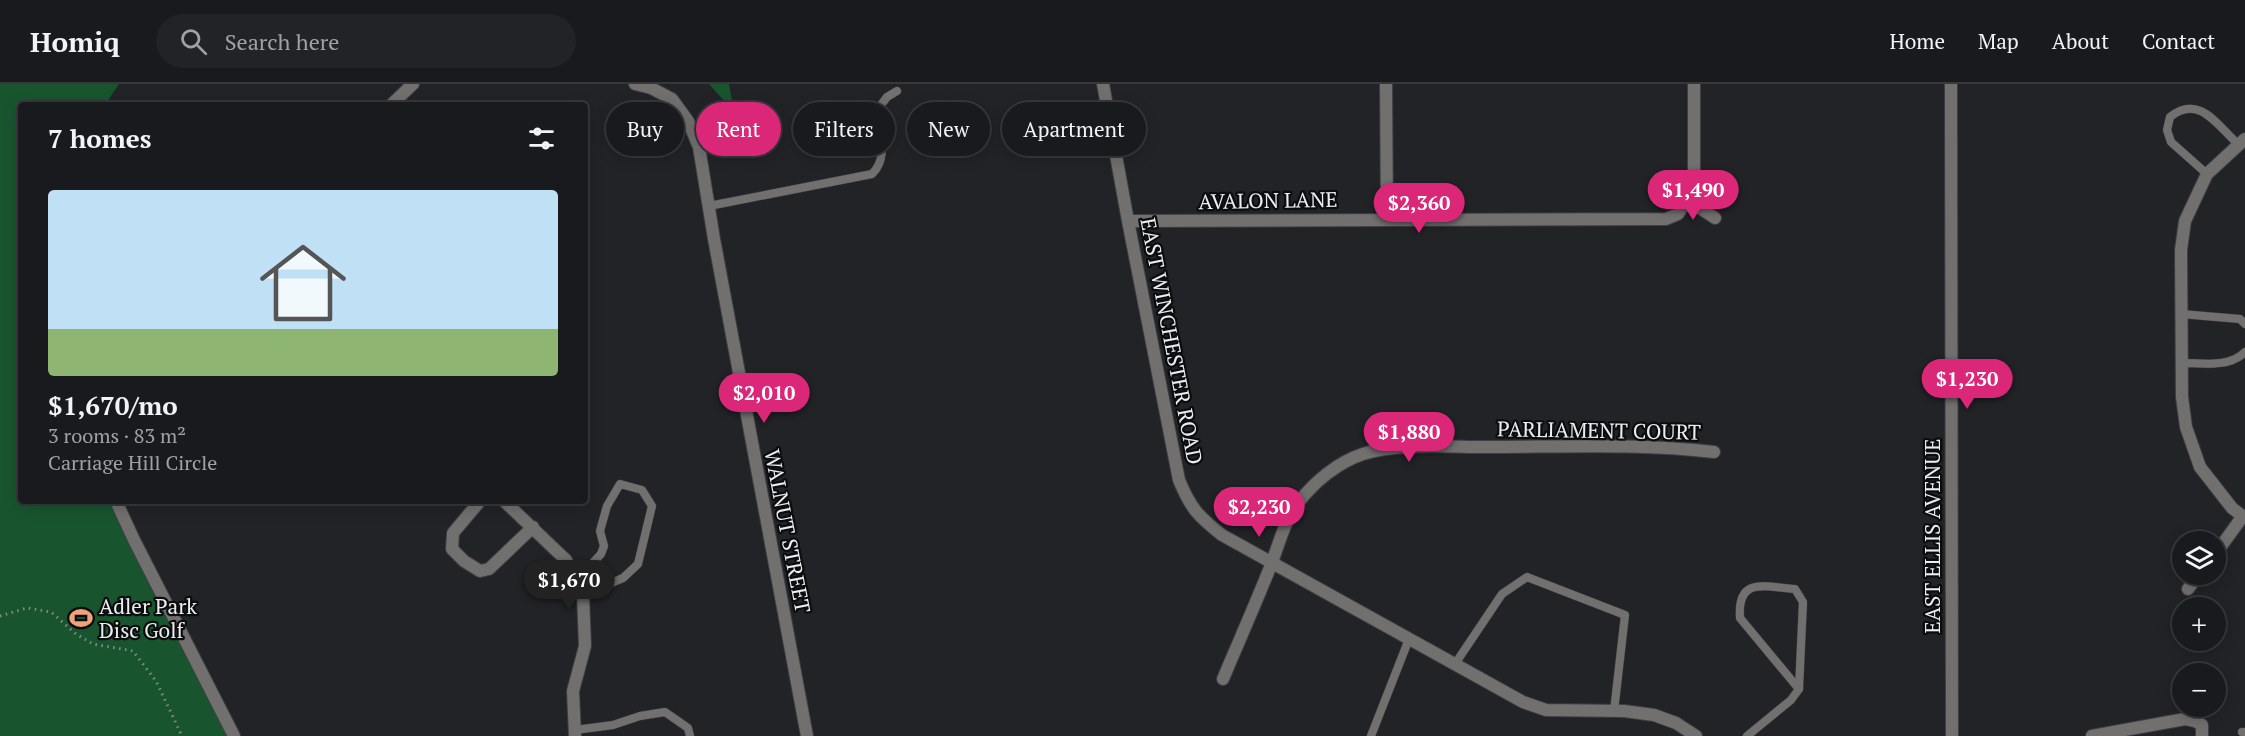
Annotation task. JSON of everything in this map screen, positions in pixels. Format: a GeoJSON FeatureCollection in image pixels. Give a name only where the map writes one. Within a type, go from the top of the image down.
{"type":"FeatureCollection","features":[{"type":"Feature","properties":{"kind":"street"},"geometry":{"type":"LineString","coordinates":[[394,102],[413,84]]}},
{"type":"Feature","properties":{"kind":"street","name":"WALNUT STREET"},"geometry":{"type":"LineString","coordinates":[[635,84],[651,88],[672,99],[688,122],[699,147],[807,736]]}},
{"type":"Feature","properties":{"kind":"street","name":"EAST WINCHESTER ROAD"},"geometry":{"type":"LineString","coordinates":[[1103,84],[1179,480],[1188,501],[1199,517],[1222,535],[1523,702],[1546,710],[1614,711],[1654,715],[1676,723],[1696,736]]}},
{"type":"Feature","properties":{"kind":"street"},"geometry":{"type":"LineString","coordinates":[[1386,84],[1387,219]]}},
{"type":"Feature","properties":{"kind":"street"},"geometry":{"type":"LineString","coordinates":[[1694,84],[1695,189],[1688,200],[1715,218]]}},
{"type":"Feature","properties":{"kind":"street","name":"EAST ELLIS AVENUE"},"geometry":{"type":"LineString","coordinates":[[1951,84],[1952,736]]}},
{"type":"Feature","properties":{"kind":"street"},"geometry":{"type":"LineString","coordinates":[[2226,540],[2244,517],[2232,508],[2200,466],[2186,427],[2181,363],[2181,250],[2185,221],[2207,174],[2241,141]]}},
{"type":"Feature","properties":{"kind":"street","name":"AVALON LANE"},"geometry":{"type":"LineString","coordinates":[[1128,221],[1666,219],[1678,214],[1688,200]]}},
{"type":"Feature","properties":{"kind":"street","name":"PARLIAMENT COURT"},"geometry":{"type":"LineString","coordinates":[[1223,679],[1272,563],[1282,531],[1298,504],[1318,481],[1362,454],[1388,449],[1434,447],[1666,446],[1714,452]]}},
{"type":"Feature","properties":{"kind":"street"},"geometry":{"type":"LineString","coordinates":[[117,504],[234,736]]}},
{"type":"Feature","properties":{"kind":"street"},"geometry":{"type":"LineString","coordinates":[[477,504],[453,533],[452,549],[464,561],[480,571],[489,569],[533,527]]}},
{"type":"Feature","properties":{"kind":"street"},"geometry":{"type":"LineString","coordinates":[[507,504],[566,560],[583,595],[585,645],[573,691],[575,733]]}},
{"type":"Feature","properties":{"kind":"street"},"geometry":{"type":"LineString","coordinates":[[2188,590],[2191,585]]}},
{"type":"Feature","properties":{"kind":"street"},"geometry":{"type":"LineString","coordinates":[[2092,736],[2185,720],[2202,725],[2202,736]]}},
{"type":"Feature","properties":{"kind":"lane"},"geometry":{"type":"LineString","coordinates":[[709,206],[872,174],[878,168],[882,158],[877,110],[887,97],[897,91]]}},
{"type":"Feature","properties":{"kind":"lane"},"geometry":{"type":"LineString","coordinates":[[2207,174],[2171,142],[2167,130],[2170,117],[2180,109],[2189,107],[2201,110],[2241,141]]}},
{"type":"Feature","properties":{"kind":"lane"},"geometry":{"type":"LineString","coordinates":[[2181,314],[2240,319],[2245,324]]}},
{"type":"Feature","properties":{"kind":"lane"},"geometry":{"type":"LineString","coordinates":[[2181,363],[2222,363],[2239,358],[2245,352]]}},
{"type":"Feature","properties":{"kind":"lane"},"geometry":{"type":"LineString","coordinates":[[577,580],[601,554],[604,546],[600,531],[607,506],[620,484],[642,490],[652,506],[638,564],[623,578],[583,595]]}},
{"type":"Feature","properties":{"kind":"lane"},"geometry":{"type":"LineString","coordinates":[[1455,664],[1502,594],[1527,578],[1624,615],[1614,711]]}},
{"type":"Feature","properties":{"kind":"lane"},"geometry":{"type":"LineString","coordinates":[[1747,736],[1791,700],[1799,689],[1803,602],[1795,590],[1756,586],[1746,591],[1739,604],[1740,618],[1799,689]]}},
{"type":"Feature","properties":{"kind":"lane"},"geometry":{"type":"LineString","coordinates":[[1371,736],[1409,639]]}},
{"type":"Feature","properties":{"kind":"lane"},"geometry":{"type":"LineString","coordinates":[[575,733],[665,712],[688,728],[690,736]]}},
{"type":"Feature","properties":{"kind":"path"},"geometry":{"type":"LineString","coordinates":[[0,616],[27,608],[51,612],[76,634],[93,644],[133,651],[156,681],[182,736]]}},
{"type":"Feature","properties":{"kind":"green space","name":"Adler Park Disc Golf"},"geometry":{"type":"Polygon","coordinates":[[[0,84],[119,84],[107,102],[18,102],[18,504],[114,504],[230,736],[0,736],[0,84]]]}},
{"type":"Feature","properties":{"kind":"green space"},"geometry":{"type":"Polygon","coordinates":[[[709,84],[729,84],[732,102],[725,102],[709,84]]]}},
{"type":"Feature","properties":{"kind":"place","name":"Adler Park Disc Golf"},"geometry":{"type":"Point","coordinates":[81,618]}}]}
